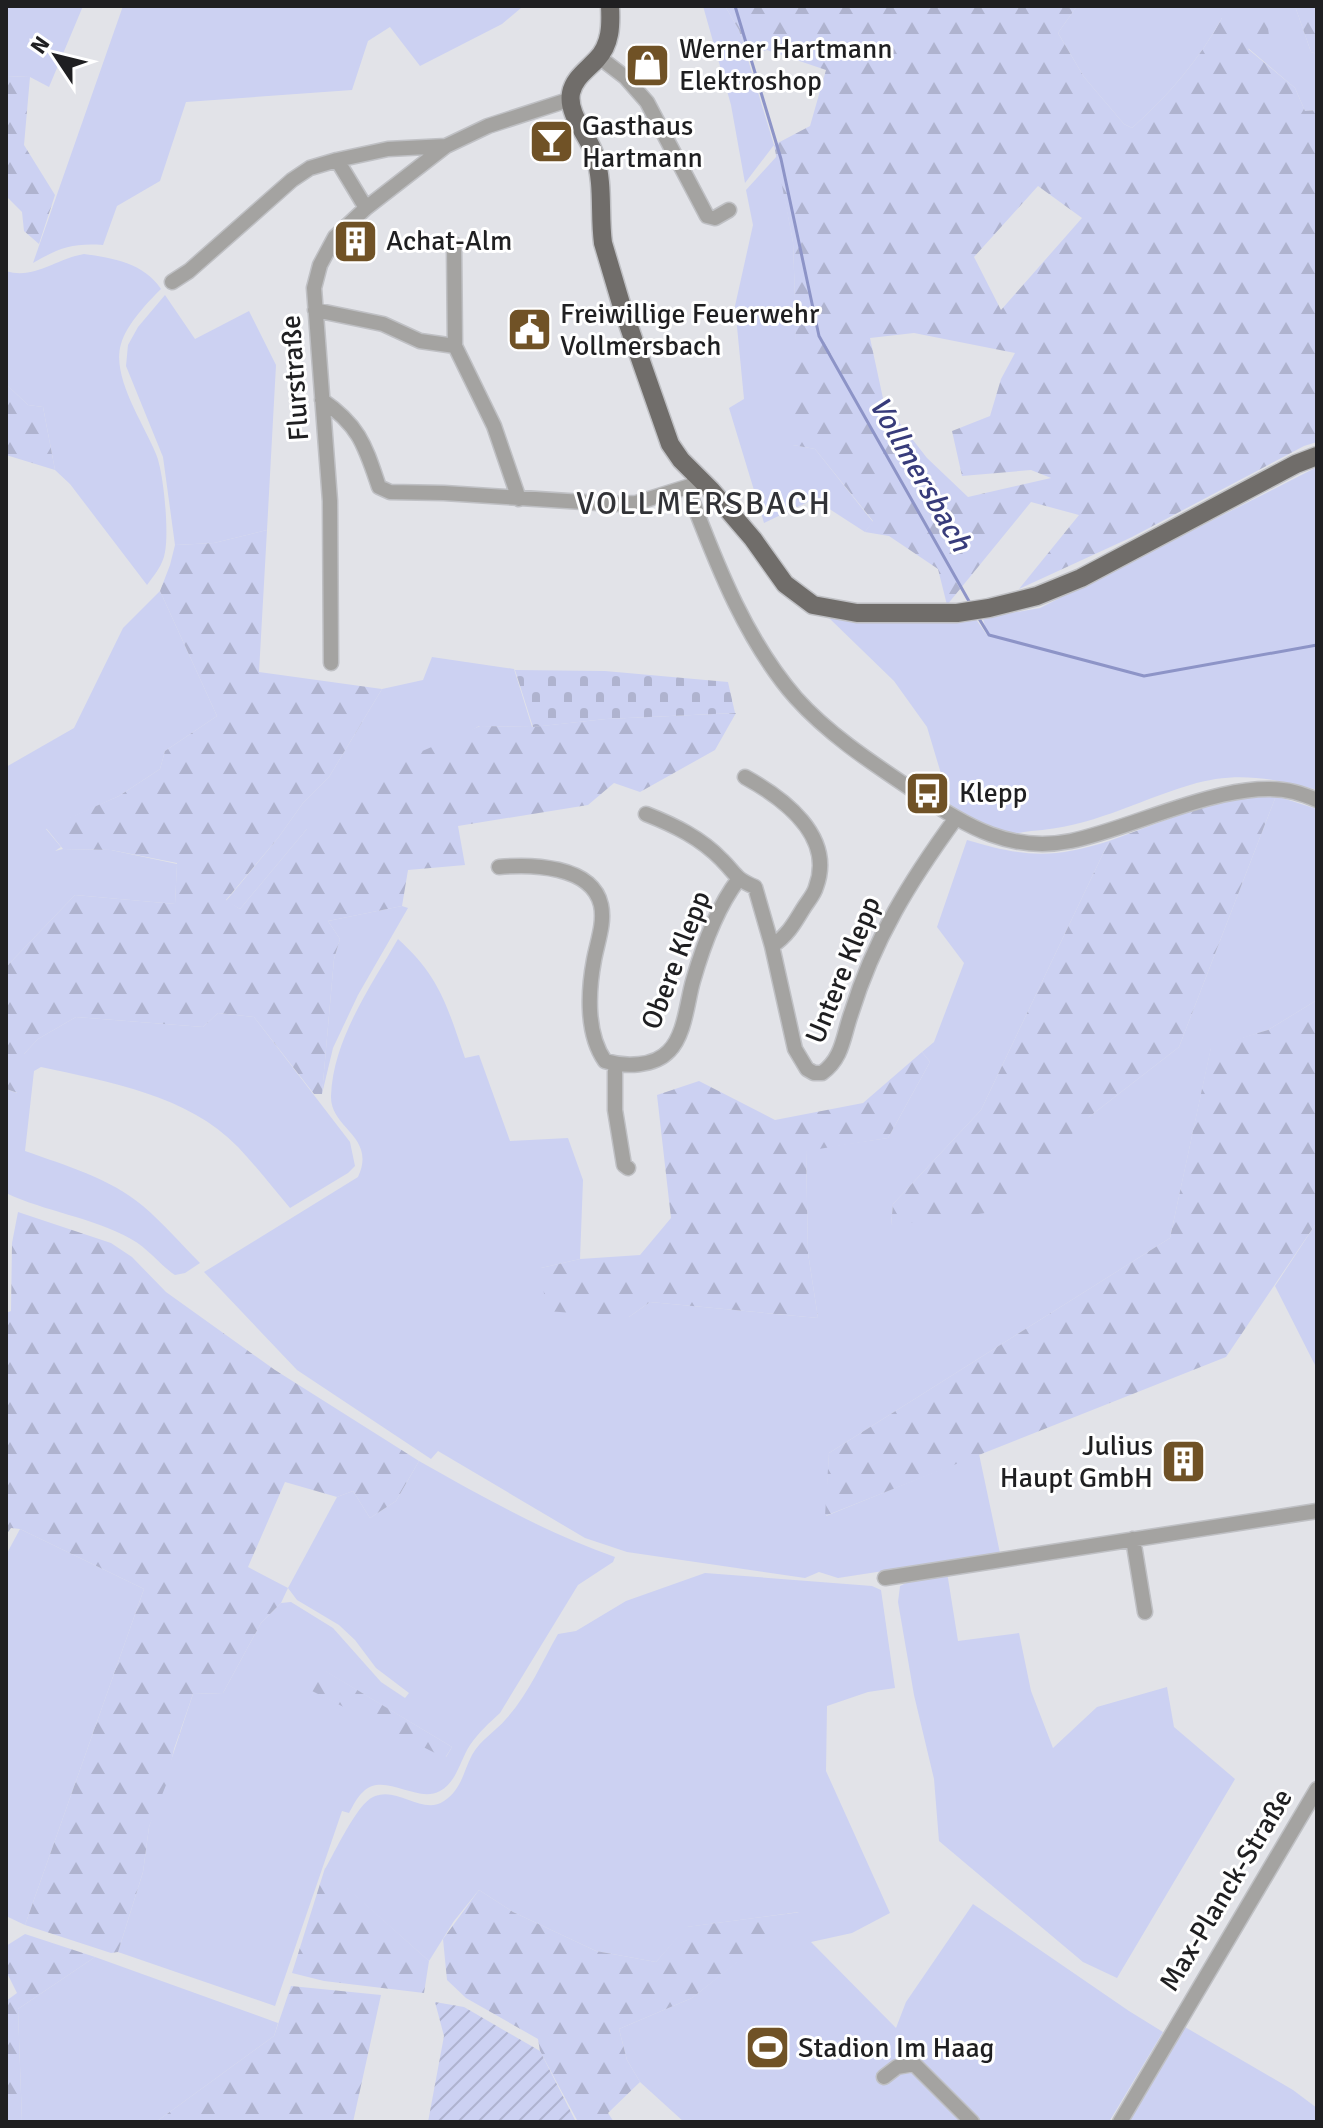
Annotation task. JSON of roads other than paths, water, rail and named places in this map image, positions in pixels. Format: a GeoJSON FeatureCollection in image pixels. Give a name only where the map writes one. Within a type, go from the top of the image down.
{"type":"FeatureCollection","features":[{"type":"Feature","properties":{"kind":"main road"},"geometry":{"type":"LineString","coordinates":[[610,6],[609,39],[599,57],[575,82],[571,99],[595,154],[602,183],[600,219],[603,243],[644,374],[670,444],[694,482],[753,539],[785,584],[813,605],[857,613],[957,613],[1037,596],[1081,578],[1296,464],[1317,456]]}},
{"type":"Feature","properties":{"kind":"street"},"geometry":{"type":"LineString","coordinates":[[599,57],[625,77],[647,102],[707,216],[715,218],[729,210]]}},
{"type":"Feature","properties":{"kind":"street"},"geometry":{"type":"LineString","coordinates":[[172,282],[310,168],[388,149],[415,145],[446,146],[488,126],[571,99]]}},
{"type":"Feature","properties":{"kind":"street","name":"Flurstraße"},"geometry":{"type":"LineString","coordinates":[[331,663],[330,501],[314,288],[320,265],[335,237],[366,208],[446,146]]}},
{"type":"Feature","properties":{"kind":"street"},"geometry":{"type":"LineString","coordinates":[[337,160],[366,208]]}},
{"type":"Feature","properties":{"kind":"street"},"geometry":{"type":"LineString","coordinates":[[454,244],[455,346],[494,426],[519,499]]}},
{"type":"Feature","properties":{"kind":"street"},"geometry":{"type":"LineString","coordinates":[[315,310],[383,324],[420,341],[455,346]]}},
{"type":"Feature","properties":{"kind":"street"},"geometry":{"type":"LineString","coordinates":[[322,400],[340,412],[361,437],[379,487],[390,492],[614,504],[636,503],[694,482],[692,500],[739,612],[796,697],[828,729],[861,754],[956,818],[1003,840],[1040,845],[1098,835],[1212,798],[1258,789],[1293,791],[1317,800]]}},
{"type":"Feature","properties":{"kind":"street"},"geometry":{"type":"LineString","coordinates":[[745,777],[773,792],[800,816],[815,843],[819,869],[816,888],[785,938],[772,946]]}},
{"type":"Feature","properties":{"kind":"street"},"geometry":{"type":"LineString","coordinates":[[646,814],[673,824],[702,843],[722,860],[738,880]]}},
{"type":"Feature","properties":{"kind":"street","name":"Untere Klepp"},"geometry":{"type":"LineString","coordinates":[[738,880],[755,887],[795,1049],[807,1069],[822,1073],[837,1059],[864,975],[883,930],[902,896],[956,818]]}},
{"type":"Feature","properties":{"kind":"street","name":"Obere Klepp"},"geometry":{"type":"LineString","coordinates":[[499,867],[523,865],[561,870],[585,882],[597,896],[602,918],[590,996],[592,1036],[605,1061],[615,1064],[651,1063],[670,1051],[680,1030],[693,978],[713,922],[738,880]]}},
{"type":"Feature","properties":{"kind":"street"},"geometry":{"type":"LineString","coordinates":[[615,1064],[615,1110],[624,1165],[628,1168]]}},
{"type":"Feature","properties":{"kind":"street"},"geometry":{"type":"LineString","coordinates":[[885,1578],[1317,1511]]}},
{"type":"Feature","properties":{"kind":"street"},"geometry":{"type":"LineString","coordinates":[[1133,1539],[1145,1612]]}},
{"type":"Feature","properties":{"kind":"street","name":"Max-Planck-Straße"},"geometry":{"type":"LineString","coordinates":[[1120,2122],[1317,1789]]}},
{"type":"Feature","properties":{"kind":"street"},"geometry":{"type":"LineString","coordinates":[[884,2077],[897,2067],[914,2064],[972,2122]]}},
{"type":"Feature","properties":{"kind":"waterway","name":"Vollmersbach"},"geometry":{"type":"LineString","coordinates":[[735,6],[781,159],[819,336],[970,603]]}},
{"type":"Feature","properties":{"kind":"waterway","name":"Vollmersbach"},"geometry":{"type":"LineString","coordinates":[[978,617],[989,635],[1144,676],[1317,645]]}},
{"type":"Feature","properties":{"kind":"place","name":"Werner Hartmann Elektroshop"},"geometry":{"type":"Point","coordinates":[648,65]}},
{"type":"Feature","properties":{"kind":"place","name":"Gasthaus Hartmann"},"geometry":{"type":"Point","coordinates":[551,142]}},
{"type":"Feature","properties":{"kind":"place","name":"Achat-Alm"},"geometry":{"type":"Point","coordinates":[355,241]}},
{"type":"Feature","properties":{"kind":"place","name":"Freiwillige Feuerwehr Vollmersbach"},"geometry":{"type":"Point","coordinates":[529,330]}},
{"type":"Feature","properties":{"kind":"place","name":"Klepp"},"geometry":{"type":"Point","coordinates":[928,793]}},
{"type":"Feature","properties":{"kind":"place","name":"Julius Haupt GmbH"},"geometry":{"type":"Point","coordinates":[1184,1462]}},
{"type":"Feature","properties":{"kind":"place","name":"Stadion Im Haag"},"geometry":{"type":"Point","coordinates":[767,2048]}},
{"type":"Feature","properties":{"kind":"district","name":"VOLLMERSBACH"},"geometry":{"type":"Point","coordinates":[704,503]}}]}
